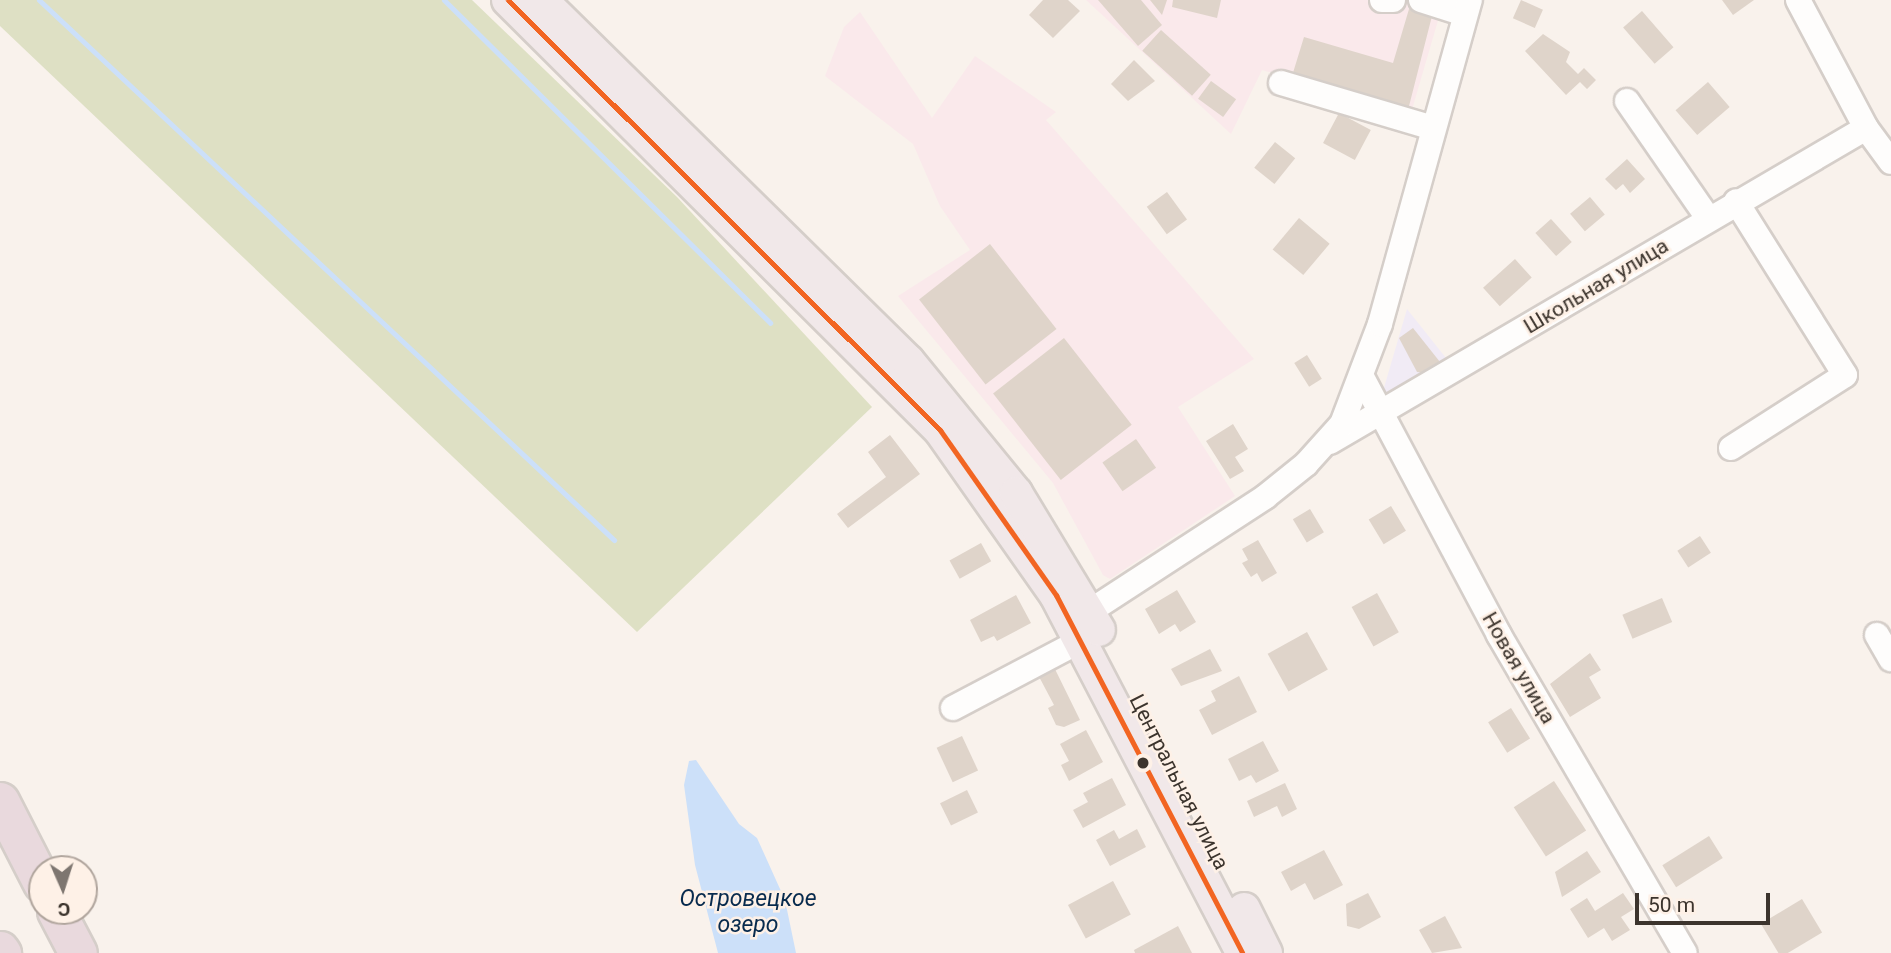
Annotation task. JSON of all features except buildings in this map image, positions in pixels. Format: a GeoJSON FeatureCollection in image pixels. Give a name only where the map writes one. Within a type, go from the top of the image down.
{"type":"FeatureCollection","features":[{"type":"Feature","properties":{"kind":"highway"},"geometry":{"type":"LineString","coordinates":[[0,801],[28,856]]}},
{"type":"Feature","properties":{"kind":"highway"},"geometry":{"type":"LineString","coordinates":[[63,925],[78,953]]}},
{"type":"Feature","properties":{"kind":"main road"},"geometry":{"type":"LineString","coordinates":[[508,0],[891,376],[997,507],[1081,626]]}},
{"type":"Feature","properties":{"kind":"main road"},"geometry":{"type":"LineString","coordinates":[[541,0],[908,361],[1016,493],[1081,626]]}},
{"type":"Feature","properties":{"kind":"main road","name":"Центральная улица"},"geometry":{"type":"LineString","coordinates":[[1081,626],[1242,953]]}},
{"type":"Feature","properties":{"kind":"main road","name":"Центральная улица"},"geometry":{"type":"LineString","coordinates":[[1081,626],[1266,953]]}},
{"type":"Feature","properties":{"kind":"street"},"geometry":{"type":"LineString","coordinates":[[1382,0],[1393,0]]}},
{"type":"Feature","properties":{"kind":"street"},"geometry":{"type":"LineString","coordinates":[[953,708],[1081,626],[1213,521],[1265,497],[1326,444],[1363,379],[1468,7],[1421,0]]}},
{"type":"Feature","properties":{"kind":"street"},"geometry":{"type":"LineString","coordinates":[[1798,0],[1866,128],[1891,162]]}},
{"type":"Feature","properties":{"kind":"street"},"geometry":{"type":"LineString","coordinates":[[1281,83],[1433,128]]}},
{"type":"Feature","properties":{"kind":"street"},"geometry":{"type":"LineString","coordinates":[[1627,101],[1708,218]]}},
{"type":"Feature","properties":{"kind":"street","name":"Школьная улица"},"geometry":{"type":"LineString","coordinates":[[1326,444],[1382,416],[1736,201],[1866,128]]}},
{"type":"Feature","properties":{"kind":"street"},"geometry":{"type":"LineString","coordinates":[[1731,447],[1845,376],[1736,201]]}},
{"type":"Feature","properties":{"kind":"street","name":"Новая улица"},"geometry":{"type":"LineString","coordinates":[[1363,379],[1499,635],[1685,953]]}},
{"type":"Feature","properties":{"kind":"street"},"geometry":{"type":"LineString","coordinates":[[1877,635],[1891,659]]}},
{"type":"Feature","properties":{"kind":"shaded area"},"geometry":{"type":"Polygon","coordinates":[[[1086,0],[1444,0],[1411,113],[1262,70],[1231,134],[1086,0]]]}},
{"type":"Feature","properties":{"kind":"shaded area"},"geometry":{"type":"Polygon","coordinates":[[[860,12],[932,118],[975,56],[1056,112],[1046,120],[1254,359],[1178,407],[1235,496],[1110,579],[1103,575],[1053,483],[898,296],[970,250],[940,206],[913,144],[825,76],[844,27],[860,12]]]}},
{"type":"Feature","properties":{"kind":"shaded area"},"geometry":{"type":"Polygon","coordinates":[[[1407,309],[1450,363],[1381,398],[1407,309]]]}},
{"type":"Feature","properties":{"kind":"green space"},"geometry":{"type":"Polygon","coordinates":[[[0,0],[472,0],[677,197],[872,407],[637,632],[0,26],[0,0]]]}},
{"type":"Feature","properties":{"kind":"water","name":"Островецкое озеро"},"geometry":{"type":"Polygon","coordinates":[[[696,760],[739,824],[757,838],[785,900],[796,953],[718,953],[695,865],[684,785],[689,761],[696,760]]]}},
{"type":"Feature","properties":{"kind":"waterway"},"geometry":{"type":"LineString","coordinates":[[39,0],[614,540]]}},
{"type":"Feature","properties":{"kind":"waterway"},"geometry":{"type":"LineString","coordinates":[[444,0],[770,323]]}},
{"type":"Feature","properties":{"kind":"transit line"},"geometry":{"type":"LineString","coordinates":[[508,0],[940,430],[1056,595],[1242,953]]}}]}
